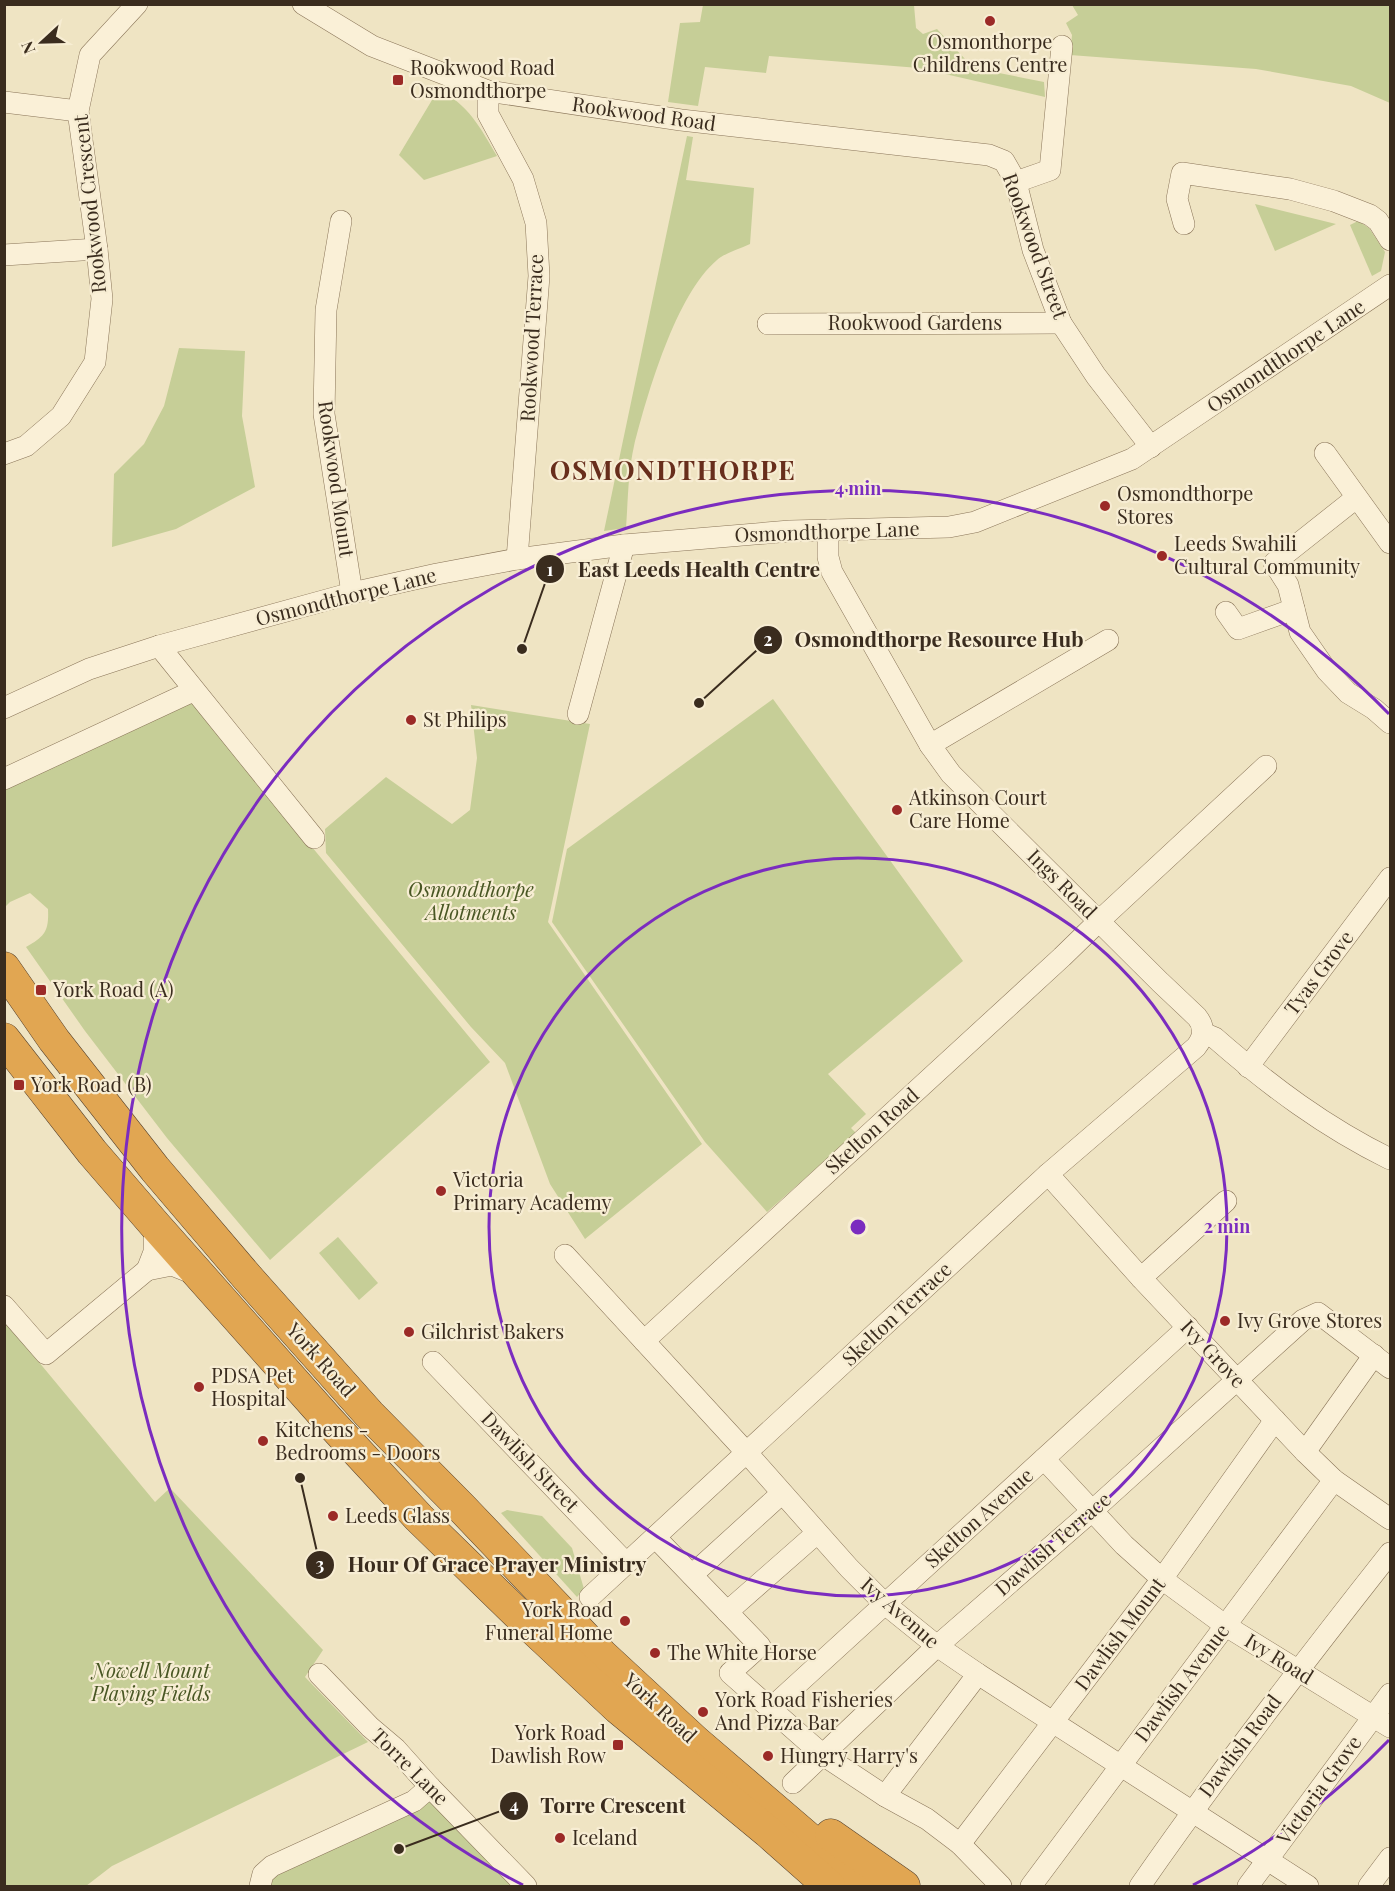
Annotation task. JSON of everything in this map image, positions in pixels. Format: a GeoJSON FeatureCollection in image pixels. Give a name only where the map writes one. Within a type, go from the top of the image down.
{"type":"FeatureCollection","features":[{"type":"Feature","properties":{"kind":"highway","name":"York Road"},"geometry":{"type":"LineString","coordinates":[[4,968],[54,1040],[155,1169],[353,1397],[601,1654],[696,1742],[864,1887]]}},
{"type":"Feature","properties":{"kind":"highway","name":"York Road"},"geometry":{"type":"LineString","coordinates":[[4,1039],[92,1152],[155,1225],[329,1421],[419,1518],[618,1708],[768,1832],[830,1887]]}},
{"type":"Feature","properties":{"kind":"highway"},"geometry":{"type":"LineString","coordinates":[[696,1742],[904,1887]]}},
{"type":"Feature","properties":{"kind":"street","name":"Rookwood Crescent"},"geometry":{"type":"LineString","coordinates":[[4,454],[26,446],[61,416],[95,362],[102,299],[98,249],[78,111],[90,55],[136,4]]}},
{"type":"Feature","properties":{"kind":"street","name":"Rookwood Road"},"geometry":{"type":"LineString","coordinates":[[303,4],[372,46],[488,91],[689,121],[989,155],[1004,160]]}},
{"type":"Feature","properties":{"kind":"street"},"geometry":{"type":"LineString","coordinates":[[1016,183],[1050,170],[1062,46]]}},
{"type":"Feature","properties":{"kind":"street","name":"Rookwood Terrace"},"geometry":{"type":"LineString","coordinates":[[488,91],[488,114],[523,179],[536,224],[537,309],[517,559]]}},
{"type":"Feature","properties":{"kind":"street"},"geometry":{"type":"LineString","coordinates":[[4,102],[78,111]]}},
{"type":"Feature","properties":{"kind":"street","name":"Rookwood Street"},"geometry":{"type":"LineString","coordinates":[[1004,160],[1016,183],[1033,250],[1061,322],[1096,376],[1151,447]]}},
{"type":"Feature","properties":{"kind":"street"},"geometry":{"type":"LineString","coordinates":[[1184,224],[1177,199],[1182,173],[1290,189],[1334,201],[1370,215],[1378,221],[1390,240]]}},
{"type":"Feature","properties":{"kind":"street","name":"Rookwood Mount"},"geometry":{"type":"LineString","coordinates":[[341,221],[326,310],[324,414],[352,593]]}},
{"type":"Feature","properties":{"kind":"street"},"geometry":{"type":"LineString","coordinates":[[4,255],[98,249]]}},
{"type":"Feature","properties":{"kind":"street","name":"Osmondthorpe Lane"},"geometry":{"type":"LineString","coordinates":[[4,708],[88,669],[159,646],[352,593],[437,573],[517,559],[624,545],[790,531],[950,527],[975,522],[1113,468],[1151,447],[1390,285]]}},
{"type":"Feature","properties":{"kind":"street","name":"Rookwood Gardens"},"geometry":{"type":"LineString","coordinates":[[768,324],[1061,322]]}},
{"type":"Feature","properties":{"kind":"street"},"geometry":{"type":"LineString","coordinates":[[1325,453],[1390,543]]}},
{"type":"Feature","properties":{"kind":"street"},"geometry":{"type":"LineString","coordinates":[[1356,498],[1274,563],[1288,585],[1300,632],[1327,671],[1348,693],[1382,703],[1390,723]]}},
{"type":"Feature","properties":{"kind":"street","name":"Ings Road"},"geometry":{"type":"LineString","coordinates":[[828,530],[828,558],[832,572],[930,745],[951,774],[1197,1017],[1201,1022],[1203,1033],[1215,1038],[1248,1067],[1319,1120],[1390,1159]]}},
{"type":"Feature","properties":{"kind":"street"},"geometry":{"type":"LineString","coordinates":[[578,714],[624,545]]}},
{"type":"Feature","properties":{"kind":"street"},"geometry":{"type":"LineString","coordinates":[[1226,612],[1238,629],[1294,609]]}},
{"type":"Feature","properties":{"kind":"street"},"geometry":{"type":"LineString","coordinates":[[930,745],[1108,640]]}},
{"type":"Feature","properties":{"kind":"street"},"geometry":{"type":"LineString","coordinates":[[159,646],[314,838]]}},
{"type":"Feature","properties":{"kind":"street"},"geometry":{"type":"LineString","coordinates":[[4,779],[193,690]]}},
{"type":"Feature","properties":{"kind":"street","name":"Skelton Road"},"geometry":{"type":"LineString","coordinates":[[644,1341],[1266,766]]}},
{"type":"Feature","properties":{"kind":"street","name":"Tyas Grove"},"geometry":{"type":"LineString","coordinates":[[1248,1067],[1390,878]]}},
{"type":"Feature","properties":{"kind":"street","name":"Skelton Terrace"},"geometry":{"type":"LineString","coordinates":[[590,1597],[1048,1174],[1196,1047],[1203,1033]]}},
{"type":"Feature","properties":{"kind":"street","name":"Ivy Grove"},"geometry":{"type":"LineString","coordinates":[[1048,1174],[1141,1278],[1305,1452],[1334,1480],[1390,1519]]}},
{"type":"Feature","properties":{"kind":"street"},"geometry":{"type":"LineString","coordinates":[[1141,1278],[1226,1201]]}},
{"type":"Feature","properties":{"kind":"street"},"geometry":{"type":"LineString","coordinates":[[147,1270],[154,1252],[155,1225]]}},
{"type":"Feature","properties":{"kind":"street","name":"Ivy Avenue"},"geometry":{"type":"LineString","coordinates":[[565,1255],[817,1533],[885,1604],[937,1646],[978,1674],[1308,1887]]}},
{"type":"Feature","properties":{"kind":"street"},"geometry":{"type":"LineString","coordinates":[[4,1306],[46,1354],[147,1270],[172,1265],[200,1276]]}},
{"type":"Feature","properties":{"kind":"street","name":"Dawlish Terrace"},"geometry":{"type":"LineString","coordinates":[[793,1783],[937,1646],[1092,1511],[1303,1320],[1318,1313],[1382,1362]]}},
{"type":"Feature","properties":{"kind":"street","name":"Skelton Avenue"},"geometry":{"type":"LineString","coordinates":[[770,1709],[1188,1327]]}},
{"type":"Feature","properties":{"kind":"street","name":"Dawlish Street"},"geometry":{"type":"LineString","coordinates":[[433,1362],[626,1563]]}},
{"type":"Feature","properties":{"kind":"street"},"geometry":{"type":"LineString","coordinates":[[1305,1452],[1382,1362]]}},
{"type":"Feature","properties":{"kind":"street","name":"Dawlish Mount"},"geometry":{"type":"LineString","coordinates":[[960,1844],[1162,1580],[1275,1420]]}},
{"type":"Feature","properties":{"kind":"street","name":"Ivy Road"},"geometry":{"type":"LineString","coordinates":[[1044,1459],[1124,1545],[1162,1580],[1226,1626],[1382,1722]]}},
{"type":"Feature","properties":{"kind":"street","name":"Dawlish Avenue"},"geometry":{"type":"LineString","coordinates":[[1031,1887],[1334,1480]]}},
{"type":"Feature","properties":{"kind":"street"},"geometry":{"type":"LineString","coordinates":[[692,1575],[782,1494]]}},
{"type":"Feature","properties":{"kind":"street"},"geometry":{"type":"LineString","coordinates":[[727,1612],[817,1533]]}},
{"type":"Feature","properties":{"kind":"street"},"geometry":{"type":"LineString","coordinates":[[655,1537],[760,1646],[730,1673],[823,1755],[885,1796],[927,1819],[960,1844],[1001,1887]]}},
{"type":"Feature","properties":{"kind":"street","name":"Dawlish Road"},"geometry":{"type":"LineString","coordinates":[[1140,1887],[1192,1811],[1297,1670],[1390,1553]]}},
{"type":"Feature","properties":{"kind":"street","name":"Torre Lane"},"geometry":{"type":"LineString","coordinates":[[319,1674],[370,1727],[396,1749],[526,1887]]}},
{"type":"Feature","properties":{"kind":"street"},"geometry":{"type":"LineString","coordinates":[[885,1796],[978,1674]]}},
{"type":"Feature","properties":{"kind":"street","name":"Victoria Grove"},"geometry":{"type":"LineString","coordinates":[[1248,1887],[1382,1722],[1390,1694]]}},
{"type":"Feature","properties":{"kind":"street"},"geometry":{"type":"LineString","coordinates":[[260,1887],[263,1874],[272,1866],[414,1801],[430,1787]]}},
{"type":"Feature","properties":{"kind":"street"},"geometry":{"type":"LineString","coordinates":[[1369,1887],[1390,1858]]}},
{"type":"Feature","properties":{"kind":"green space"},"geometry":{"type":"Polygon","coordinates":[[[703,5],[914,5],[916,28],[923,34],[937,29],[965,59],[989,71],[1044,82],[1045,97],[919,68],[769,56],[766,73],[705,67],[698,106],[668,102],[680,23],[700,22],[703,5]]]}},
{"type":"Feature","properties":{"kind":"green space"},"geometry":{"type":"Polygon","coordinates":[[[1072,5],[1390,5],[1390,103],[1351,86],[1256,69],[1070,55],[1072,35],[1066,23],[1078,15],[1072,5]]]}},
{"type":"Feature","properties":{"kind":"green space"},"geometry":{"type":"Polygon","coordinates":[[[438,90],[466,109],[497,156],[424,180],[399,155],[438,90]]]}},
{"type":"Feature","properties":{"kind":"green space"},"geometry":{"type":"Polygon","coordinates":[[[687,136],[693,137],[686,180],[754,188],[750,244],[717,260],[702,276],[676,320],[655,374],[634,446],[629,476],[626,528],[604,531],[687,136]]]}},
{"type":"Feature","properties":{"kind":"green space"},"geometry":{"type":"Polygon","coordinates":[[[1255,204],[1336,224],[1275,251],[1255,204]]]}},
{"type":"Feature","properties":{"kind":"green space"},"geometry":{"type":"Polygon","coordinates":[[[1358,221],[1369,228],[1385,252],[1381,271],[1372,276],[1350,225],[1358,221]]]}},
{"type":"Feature","properties":{"kind":"green space"},"geometry":{"type":"Polygon","coordinates":[[[179,348],[245,351],[242,416],[255,487],[176,529],[112,547],[114,474],[144,444],[164,406],[179,348]]]}},
{"type":"Feature","properties":{"kind":"green space"},"geometry":{"type":"Polygon","coordinates":[[[773,699],[963,961],[828,1074],[866,1114],[851,1128],[856,1133],[767,1212],[705,1142],[552,922],[567,849],[773,699]]]}},
{"type":"Feature","properties":{"kind":"green space"},"geometry":{"type":"Polygon","coordinates":[[[191,701],[490,1062],[270,1260],[167,1138],[85,1031],[26,947],[42,936],[48,923],[48,909],[30,893],[10,902],[5,907],[5,787],[191,701]]]}},
{"type":"Feature","properties":{"kind":"green space","name":"Osmondthorpe Allotments"},"geometry":{"type":"Polygon","coordinates":[[[471,705],[590,724],[548,922],[702,1144],[585,1239],[550,1184],[505,1063],[471,1027],[326,853],[325,829],[386,777],[452,824],[470,810],[477,758],[471,705]]]}},
{"type":"Feature","properties":{"kind":"green space"},"geometry":{"type":"Polygon","coordinates":[[[338,1237],[378,1283],[359,1300],[319,1253],[338,1237]]]}},
{"type":"Feature","properties":{"kind":"green space","name":"Nowell Mount Playing Fields"},"geometry":{"type":"Polygon","coordinates":[[[4,1320],[155,1502],[170,1488],[323,1650],[305,1677],[368,1742],[112,1866],[86,1886],[5,1886],[4,1320]]]}},
{"type":"Feature","properties":{"kind":"green space"},"geometry":{"type":"Polygon","coordinates":[[[507,1510],[542,1516],[572,1548],[584,1589],[577,1597],[501,1513],[507,1510]]]}},
{"type":"Feature","properties":{"kind":"green space"},"geometry":{"type":"Polygon","coordinates":[[[430,1787],[526,1886],[260,1886],[263,1874],[430,1787]]]}},
{"type":"Feature","properties":{"kind":"place","name":"Osmonthorpe Childrens Centre"},"geometry":{"type":"Point","coordinates":[990,21]}},
{"type":"Feature","properties":{"kind":"place","name":"Rookwood Road Osmondthorpe"},"geometry":{"type":"Point","coordinates":[398,80]}},
{"type":"Feature","properties":{"kind":"place","name":"Osmondthorpe Stores"},"geometry":{"type":"Point","coordinates":[1105,506]}},
{"type":"Feature","properties":{"kind":"place","name":"Leeds Swahili Cultural Community"},"geometry":{"type":"Point","coordinates":[1162,556]}},
{"type":"Feature","properties":{"kind":"place","name":"East Leeds Health Centre"},"geometry":{"type":"Point","coordinates":[522,649]}},
{"type":"Feature","properties":{"kind":"place","name":"Osmondthorpe Resource Hub"},"geometry":{"type":"Point","coordinates":[699,703]}},
{"type":"Feature","properties":{"kind":"place","name":"St Philips"},"geometry":{"type":"Point","coordinates":[411,720]}},
{"type":"Feature","properties":{"kind":"place","name":"Atkinson Court Care Home"},"geometry":{"type":"Point","coordinates":[897,810]}},
{"type":"Feature","properties":{"kind":"place","name":"York Road (A)"},"geometry":{"type":"Point","coordinates":[41,990]}},
{"type":"Feature","properties":{"kind":"place","name":"York Road (B)"},"geometry":{"type":"Point","coordinates":[19,1085]}},
{"type":"Feature","properties":{"kind":"place","name":"Victoria Primary Academy"},"geometry":{"type":"Point","coordinates":[441,1191]}},
{"type":"Feature","properties":{"kind":"place","name":"Ivy Grove Stores"},"geometry":{"type":"Point","coordinates":[1225,1321]}},
{"type":"Feature","properties":{"kind":"place","name":"Gilchrist Bakers"},"geometry":{"type":"Point","coordinates":[409,1332]}},
{"type":"Feature","properties":{"kind":"place","name":"PDSA Pet Hospital"},"geometry":{"type":"Point","coordinates":[199,1387]}},
{"type":"Feature","properties":{"kind":"place","name":"Kitchens - Bedrooms - Doors"},"geometry":{"type":"Point","coordinates":[263,1441]}},
{"type":"Feature","properties":{"kind":"place","name":"Hour Of Grace Prayer Ministry"},"geometry":{"type":"Point","coordinates":[300,1478]}},
{"type":"Feature","properties":{"kind":"place","name":"Leeds Glass"},"geometry":{"type":"Point","coordinates":[333,1516]}},
{"type":"Feature","properties":{"kind":"place","name":"York Road Funeral Home"},"geometry":{"type":"Point","coordinates":[625,1621]}},
{"type":"Feature","properties":{"kind":"place","name":"The White Horse"},"geometry":{"type":"Point","coordinates":[655,1653]}},
{"type":"Feature","properties":{"kind":"place","name":"York Road Fisheries And Pizza Bar"},"geometry":{"type":"Point","coordinates":[703,1712]}},
{"type":"Feature","properties":{"kind":"place","name":"York Road Dawlish Row"},"geometry":{"type":"Point","coordinates":[618,1745]}},
{"type":"Feature","properties":{"kind":"place","name":"Hungry Harry's"},"geometry":{"type":"Point","coordinates":[768,1756]}},
{"type":"Feature","properties":{"kind":"place","name":"Iceland"},"geometry":{"type":"Point","coordinates":[560,1838]}},
{"type":"Feature","properties":{"kind":"place","name":"Torre Crescent"},"geometry":{"type":"Point","coordinates":[399,1849]}},
{"type":"Feature","properties":{"kind":"district","name":"OSMONDTHORPE"},"geometry":{"type":"Point","coordinates":[673,471]}}]}
